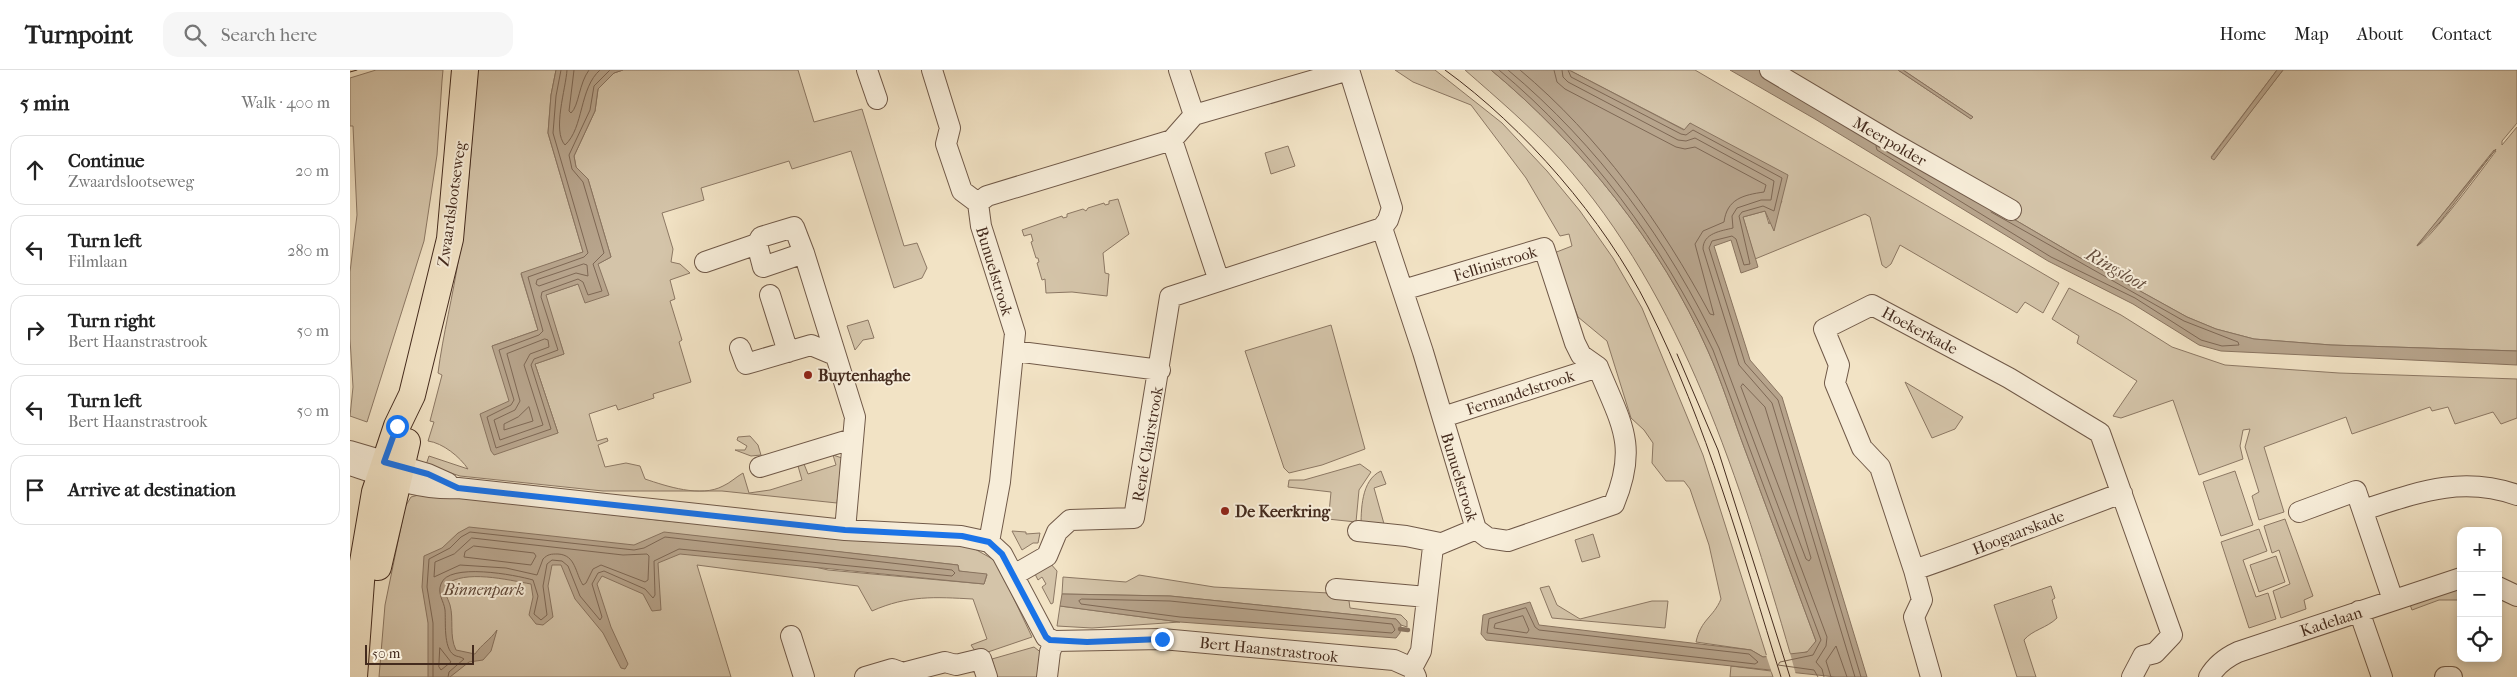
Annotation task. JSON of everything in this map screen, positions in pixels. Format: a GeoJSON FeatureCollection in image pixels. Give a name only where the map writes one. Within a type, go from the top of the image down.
{"type":"FeatureCollection","features":[{"type":"Feature","properties":{"kind":"main road","name":"Zwaardslootseweg"},"geometry":{"type":"LineString","coordinates":[[354,677],[362,568],[390,471],[397,426],[412,394],[450,239],[465,72]]}},
{"type":"Feature","properties":{"kind":"street"},"geometry":{"type":"LineString","coordinates":[[867,70],[877,100]]}},
{"type":"Feature","properties":{"kind":"street"},"geometry":{"type":"LineString","coordinates":[[932,70],[950,128],[946,144],[962,191],[978,203]]}},
{"type":"Feature","properties":{"kind":"street"},"geometry":{"type":"LineString","coordinates":[[1179,70],[1194,115]]}},
{"type":"Feature","properties":{"kind":"street"},"geometry":{"type":"LineString","coordinates":[[1349,70],[1392,208],[1388,220],[1382,228],[1219,281],[1172,140],[1194,115],[1349,70]]}},
{"type":"Feature","properties":{"kind":"street","name":"Meerpolder"},"geometry":{"type":"LineString","coordinates":[[1770,70],[1893,144],[2011,210]]}},
{"type":"Feature","properties":{"kind":"street","name":"Bunuelstrook"},"geometry":{"type":"LineString","coordinates":[[989,542],[1000,482],[1015,333],[980,226],[978,203],[987,196],[1172,140]]}},
{"type":"Feature","properties":{"kind":"street"},"geometry":{"type":"LineString","coordinates":[[705,262],[757,244],[761,237],[794,227],[804,253],[855,417],[845,530]]}},
{"type":"Feature","properties":{"kind":"street","name":"Bunuelstrook"},"geometry":{"type":"LineString","coordinates":[[1382,228],[1443,417],[1476,529],[1440,543]]}},
{"type":"Feature","properties":{"kind":"street"},"geometry":{"type":"LineString","coordinates":[[757,244],[763,267],[804,253]]}},
{"type":"Feature","properties":{"kind":"street","name":"Fellinistrook"},"geometry":{"type":"LineString","coordinates":[[1403,290],[1548,247],[1575,343],[1581,355],[1598,367]]}},
{"type":"Feature","properties":{"kind":"street","name":"René Clairstrook"},"geometry":{"type":"LineString","coordinates":[[1014,575],[1047,556],[1057,532],[1070,520],[1134,518],[1160,370],[1170,297],[1219,281]]}},
{"type":"Feature","properties":{"kind":"street"},"geometry":{"type":"LineString","coordinates":[[770,295],[788,352]]}},
{"type":"Feature","properties":{"kind":"street","name":"Hoekerkade"},"geometry":{"type":"LineString","coordinates":[[1931,677],[1914,617],[1922,600],[1914,570],[1880,467],[1862,448],[1835,383],[1839,365],[1824,329],[1872,305],[2009,378],[2100,433],[2172,635],[2155,653],[2143,656],[2132,677]]}},
{"type":"Feature","properties":{"kind":"street"},"geometry":{"type":"LineString","coordinates":[[740,348],[746,364],[811,346],[835,355]]}},
{"type":"Feature","properties":{"kind":"street","name":"René Clairstrook"},"geometry":{"type":"LineString","coordinates":[[1014,351],[1160,370]]}},
{"type":"Feature","properties":{"kind":"street"},"geometry":{"type":"LineString","coordinates":[[1476,529],[1488,538],[1508,542],[1614,504],[1623,482],[1627,450],[1626,435],[1598,367]]}},
{"type":"Feature","properties":{"kind":"street","name":"Fernandelstrook"},"geometry":{"type":"LineString","coordinates":[[1443,417],[1598,367]]}},
{"type":"Feature","properties":{"kind":"street"},"geometry":{"type":"LineString","coordinates":[[760,467],[852,439]]}},
{"type":"Feature","properties":{"kind":"street"},"geometry":{"type":"LineString","coordinates":[[350,451],[390,471]]}},
{"type":"Feature","properties":{"kind":"street"},"geometry":{"type":"LineString","coordinates":[[350,466],[428,474],[458,488],[845,530],[962,536],[989,542],[1002,554],[1046,637],[1054,641],[1050,652],[1047,677]]}},
{"type":"Feature","properties":{"kind":"street"},"geometry":{"type":"LineString","coordinates":[[2363,510],[2427,489],[2454,486],[2497,488],[2517,494]]}},
{"type":"Feature","properties":{"kind":"street"},"geometry":{"type":"LineString","coordinates":[[2299,512],[2356,491],[2393,600]]}},
{"type":"Feature","properties":{"kind":"street","name":"Hoogaarskade"},"geometry":{"type":"LineString","coordinates":[[1914,570],[2008,538],[2033,525],[2122,494]]}},
{"type":"Feature","properties":{"kind":"street"},"geometry":{"type":"LineString","coordinates":[[1358,531],[1440,543]]}},
{"type":"Feature","properties":{"kind":"street"},"geometry":{"type":"LineString","coordinates":[[1414,672],[1421,651],[1433,547],[1440,543]]}},
{"type":"Feature","properties":{"kind":"street","name":"Kadelaan"},"geometry":{"type":"LineString","coordinates":[[2209,677],[2214,669],[2232,654],[2457,579]]}},
{"type":"Feature","properties":{"kind":"street"},"geometry":{"type":"LineString","coordinates":[[1336,589],[1427,596]]}},
{"type":"Feature","properties":{"kind":"street"},"geometry":{"type":"LineString","coordinates":[[2502,589],[2517,596]]}},
{"type":"Feature","properties":{"kind":"street"},"geometry":{"type":"LineString","coordinates":[[2359,611],[2382,677]]}},
{"type":"Feature","properties":{"kind":"street"},"geometry":{"type":"LineString","coordinates":[[791,636],[804,677]]}},
{"type":"Feature","properties":{"kind":"street","name":"Bert Haanstrastrook"},"geometry":{"type":"LineString","coordinates":[[1054,641],[1162,639],[1394,660],[1414,672]]}},
{"type":"Feature","properties":{"kind":"street"},"geometry":{"type":"LineString","coordinates":[[865,677],[892,669],[902,672],[945,662],[956,665],[981,659],[987,677]]}},
{"type":"Feature","properties":{"kind":"street"},"geometry":{"type":"LineString","coordinates":[[2445,677],[2452,677]]}},
{"type":"Feature","properties":{"kind":"green space"},"geometry":{"type":"Polygon","coordinates":[[[376,70],[443,70],[437,155],[424,241],[367,422],[350,416],[353,387],[350,339],[350,272],[357,215],[353,126],[350,126],[350,78],[376,70]]]}},
{"type":"Feature","properties":{"kind":"green space"},"geometry":{"type":"Polygon","coordinates":[[[476,70],[556,70],[551,95],[548,133],[583,252],[521,274],[538,330],[492,346],[558,433],[535,364],[564,354],[545,295],[578,284],[598,264],[611,257],[588,179],[576,167],[574,156],[595,111],[598,89],[614,73],[623,70],[798,70],[814,122],[862,109],[904,246],[917,243],[927,268],[922,278],[894,288],[851,151],[792,169],[789,161],[701,188],[704,200],[662,213],[673,249],[671,262],[680,264],[690,273],[670,280],[675,299],[670,301],[682,340],[679,342],[691,382],[653,394],[654,398],[618,410],[616,405],[589,414],[597,441],[607,438],[608,441],[598,445],[605,467],[626,463],[640,466],[645,479],[694,491],[603,491],[460,476],[426,465],[429,456],[468,469],[451,451],[428,441],[434,422],[430,421],[442,375],[438,373],[457,271],[470,163],[476,70]]]}},
{"type":"Feature","properties":{"kind":"green space"},"geometry":{"type":"Polygon","coordinates":[[[1395,70],[1435,70],[1502,123],[1547,171],[1580,211],[1613,258],[1642,308],[1703,455],[1767,657],[1763,657],[1751,650],[1696,642],[1701,628],[1721,599],[1709,545],[1690,489],[1684,481],[1666,481],[1652,463],[1653,443],[1644,430],[1631,418],[1607,341],[1578,317],[1554,253],[1572,246],[1569,234],[1560,236],[1526,178],[1471,105],[1413,82],[1395,70]]]}},
{"type":"Feature","properties":{"kind":"green space"},"geometry":{"type":"Polygon","coordinates":[[[1465,70],[1491,70],[1556,130],[1615,198],[1667,272],[1689,311],[1722,387],[1816,641],[1810,651],[1791,656],[1751,524],[1703,394],[1674,332],[1642,271],[1604,214],[1561,160],[1526,125],[1465,70]]]}},
{"type":"Feature","properties":{"kind":"green space"},"geometry":{"type":"Polygon","coordinates":[[[1569,70],[1695,70],[2059,283],[2043,313],[2025,302],[2017,313],[1900,245],[1891,264],[1886,268],[1882,265],[1870,217],[1865,214],[1755,259],[1743,217],[1765,211],[1769,224],[1782,201],[1690,123],[1685,130],[1569,70]]]}},
{"type":"Feature","properties":{"kind":"green space"},"geometry":{"type":"Polygon","coordinates":[[[1759,70],[1898,70],[1971,119],[1973,117],[1903,70],[2277,70],[2211,157],[2214,159],[2283,70],[2517,70],[2517,123],[2502,141],[2502,145],[2517,127],[2517,351],[2331,345],[2254,339],[2216,329],[2187,317],[2075,255],[1759,70]],[[2494,150],[2417,246],[2445,218],[2496,151],[2494,150]]]}},
{"type":"Feature","properties":{"kind":"green space"},"geometry":{"type":"Polygon","coordinates":[[[1288,146],[1295,166],[1271,174],[1265,153],[1288,146]]]}},
{"type":"Feature","properties":{"kind":"green space"},"geometry":{"type":"Polygon","coordinates":[[[1118,199],[1129,234],[1103,253],[1105,273],[1109,274],[1107,296],[1072,292],[1046,293],[1045,279],[1042,280],[1037,263],[1039,262],[1038,258],[1036,258],[1031,242],[1033,241],[1031,234],[1024,236],[1022,230],[1062,216],[1063,218],[1067,217],[1067,214],[1083,209],[1086,211],[1088,208],[1104,203],[1105,205],[1109,204],[1109,201],[1118,199]]]}},
{"type":"Feature","properties":{"kind":"green space"},"geometry":{"type":"Polygon","coordinates":[[[2069,288],[2121,315],[2172,347],[2225,365],[2339,373],[2517,379],[2517,418],[2501,424],[2493,412],[2455,424],[2448,407],[2432,411],[2430,407],[2352,434],[2346,417],[2264,447],[2284,512],[2259,520],[2252,496],[2259,492],[2245,447],[2250,429],[2243,430],[2240,446],[2243,459],[2199,475],[2173,400],[2121,418],[2113,416],[2137,381],[2077,343],[2079,336],[2052,319],[2069,288]]]}},
{"type":"Feature","properties":{"kind":"green space"},"geometry":{"type":"Polygon","coordinates":[[[868,320],[874,338],[863,340],[855,350],[847,326],[868,320]]]}},
{"type":"Feature","properties":{"kind":"green space"},"geometry":{"type":"Polygon","coordinates":[[[1331,325],[1365,449],[1322,465],[1289,473],[1284,468],[1245,351],[1331,325]]]}},
{"type":"Feature","properties":{"kind":"green space"},"geometry":{"type":"Polygon","coordinates":[[[1905,382],[1963,417],[1955,429],[1932,438],[1905,382]]]}},
{"type":"Feature","properties":{"kind":"green space"},"geometry":{"type":"Polygon","coordinates":[[[750,436],[758,445],[761,455],[751,456],[735,450],[745,450],[747,446],[737,440],[738,437],[750,436]]]}},
{"type":"Feature","properties":{"kind":"green space"},"geometry":{"type":"Polygon","coordinates":[[[833,455],[842,458],[837,503],[722,491],[704,491],[726,485],[743,473],[749,493],[770,490],[802,480],[798,466],[804,464],[808,474],[836,465],[833,455]]]}},
{"type":"Feature","properties":{"kind":"green space"},"geometry":{"type":"Polygon","coordinates":[[[1360,464],[1371,472],[1359,490],[1356,522],[1318,518],[1318,513],[1329,513],[1331,492],[1288,487],[1289,480],[1304,480],[1360,464]]]}},
{"type":"Feature","properties":{"kind":"green space"},"geometry":{"type":"Polygon","coordinates":[[[1381,471],[1386,484],[1374,488],[1386,531],[1361,529],[1362,505],[1366,488],[1374,475],[1381,471]]]}},
{"type":"Feature","properties":{"kind":"green space"},"geometry":{"type":"Polygon","coordinates":[[[2235,471],[2253,525],[2221,536],[2203,482],[2235,471]]]}},
{"type":"Feature","properties":{"kind":"green space","name":"Binnenpark"},"geometry":{"type":"Polygon","coordinates":[[[426,493],[666,521],[966,544],[996,561],[1032,637],[985,653],[975,651],[971,645],[987,639],[973,599],[922,598],[898,602],[872,611],[858,586],[697,565],[731,677],[379,677],[385,605],[405,507],[411,497],[426,493]],[[676,534],[828,570],[984,584],[987,575],[959,571],[958,565],[676,534]]]}},
{"type":"Feature","properties":{"kind":"green space"},"geometry":{"type":"Polygon","coordinates":[[[2285,519],[2313,596],[2304,600],[2306,609],[2281,618],[2273,591],[2290,584],[2279,550],[2272,553],[2264,526],[2285,519]]]}},
{"type":"Feature","properties":{"kind":"green space"},"geometry":{"type":"Polygon","coordinates":[[[2259,529],[2267,551],[2243,560],[2256,597],[2268,593],[2276,619],[2249,628],[2221,542],[2259,529]]]}},
{"type":"Feature","properties":{"kind":"green space"},"geometry":{"type":"Polygon","coordinates":[[[1012,531],[1026,532],[1026,534],[1040,533],[1038,543],[1033,543],[1022,550],[1012,531]]]}},
{"type":"Feature","properties":{"kind":"green space"},"geometry":{"type":"Polygon","coordinates":[[[1593,534],[1600,557],[1582,562],[1575,540],[1593,534]]]}},
{"type":"Feature","properties":{"kind":"green space"},"geometry":{"type":"Polygon","coordinates":[[[2276,556],[2285,582],[2259,592],[2250,565],[2276,556]]]}},
{"type":"Feature","properties":{"kind":"green space"},"geometry":{"type":"Polygon","coordinates":[[[1050,563],[1057,571],[1053,603],[1051,604],[1042,587],[1046,584],[1042,577],[1038,580],[1034,572],[1050,563]]]}},
{"type":"Feature","properties":{"kind":"green space"},"geometry":{"type":"Polygon","coordinates":[[[1139,575],[1214,587],[1348,594],[1350,608],[1401,615],[1407,621],[1407,627],[1401,625],[1396,619],[1170,596],[1062,594],[1063,577],[1126,582],[1139,575]]]}},
{"type":"Feature","properties":{"kind":"green space"},"geometry":{"type":"Polygon","coordinates":[[[1549,586],[1557,605],[1580,619],[1652,601],[1668,601],[1665,628],[1552,618],[1540,588],[1549,586]]]}},
{"type":"Feature","properties":{"kind":"green space"},"geometry":{"type":"Polygon","coordinates":[[[2051,586],[2055,598],[2052,600],[2057,618],[2024,640],[2036,677],[2017,677],[1994,605],[2051,586]]]}},
{"type":"Feature","properties":{"kind":"green space"},"geometry":{"type":"Polygon","coordinates":[[[2457,586],[2457,600],[2439,600],[2412,610],[2409,602],[2457,586]]]}},
{"type":"Feature","properties":{"kind":"green space"},"geometry":{"type":"Polygon","coordinates":[[[1060,606],[1180,622],[1092,628],[1057,626],[1060,606]]]}},
{"type":"Feature","properties":{"kind":"green space"},"geometry":{"type":"Polygon","coordinates":[[[1034,647],[1043,654],[1040,677],[997,677],[992,659],[1034,647]]]}},
{"type":"Feature","properties":{"kind":"green space"},"geometry":{"type":"Polygon","coordinates":[[[1731,666],[1771,671],[1773,677],[1730,677],[1731,666]]]}},
{"type":"Feature","properties":{"kind":"water"},"geometry":{"type":"Polygon","coordinates":[[[556,70],[623,70],[614,73],[598,89],[595,111],[574,156],[576,167],[588,179],[611,257],[598,264],[609,295],[585,303],[578,284],[546,295],[564,354],[535,364],[558,433],[494,455],[491,451],[480,414],[509,401],[492,346],[538,330],[521,273],[583,252],[548,133],[551,95],[556,70]]]}},
{"type":"Feature","properties":{"kind":"water"},"geometry":{"type":"Polygon","coordinates":[[[1491,70],[1569,70],[1684,130],[1690,123],[1788,175],[1774,231],[1765,211],[1743,217],[1758,267],[1741,273],[1731,240],[1714,246],[1750,360],[1782,397],[1867,677],[1836,677],[1486,640],[1481,634],[1483,615],[1530,602],[1539,625],[1751,650],[1763,657],[1807,652],[1816,641],[1713,363],[1689,311],[1667,272],[1615,198],[1586,163],[1556,130],[1491,70]]]}},
{"type":"Feature","properties":{"kind":"water"},"geometry":{"type":"Polygon","coordinates":[[[1730,70],[1759,70],[2075,255],[2187,317],[2216,329],[2254,339],[2331,345],[2517,351],[2517,365],[2221,351],[2199,345],[2133,304],[2048,261],[1815,119],[1730,70]]]}},
{"type":"Feature","properties":{"kind":"water"},"geometry":{"type":"Polygon","coordinates":[[[1898,70],[1903,70],[1973,117],[1971,119],[1898,70]]]}},
{"type":"Feature","properties":{"kind":"water"},"geometry":{"type":"Polygon","coordinates":[[[2277,70],[2283,70],[2214,160],[2211,158],[2277,70]]]}},
{"type":"Feature","properties":{"kind":"water"},"geometry":{"type":"Polygon","coordinates":[[[2496,149],[2440,222],[2417,246],[2418,244],[2496,149]]]}},
{"type":"Feature","properties":{"kind":"water"},"geometry":{"type":"Polygon","coordinates":[[[469,527],[634,545],[664,532],[958,565],[959,571],[987,574],[984,584],[680,554],[658,563],[661,610],[652,611],[643,594],[602,576],[597,584],[611,627],[628,664],[625,669],[621,668],[603,633],[575,599],[561,565],[552,565],[548,586],[553,617],[543,625],[536,624],[529,615],[533,597],[531,584],[499,578],[464,578],[454,580],[446,585],[446,594],[451,610],[454,645],[456,650],[475,654],[497,630],[491,651],[483,660],[469,662],[450,677],[428,677],[428,623],[422,587],[424,556],[442,548],[458,533],[469,527]]]}},
{"type":"Feature","properties":{"kind":"water"},"geometry":{"type":"Polygon","coordinates":[[[1062,594],[1170,596],[1396,619],[1401,625],[1400,633],[1396,638],[1180,622],[1060,606],[1062,594]]]}},
{"type":"Feature","properties":{"kind":"pier"},"geometry":{"type":"Polygon","coordinates":[[[1790,653],[1796,675],[1772,673],[1766,655],[1790,653]]]}},
{"type":"Feature","properties":{"kind":"waterway"},"geometry":{"type":"LineString","coordinates":[[1400,629],[1408,630]]}},
{"type":"Feature","properties":{"kind":"tram line"},"geometry":{"type":"LineString","coordinates":[[350,72],[357,70]]}},
{"type":"Feature","properties":{"kind":"tram line"},"geometry":{"type":"LineString","coordinates":[[1445,70],[1504,119],[1560,177],[1609,241],[1630,274],[1669,351],[1706,443],[1781,677]]}},
{"type":"Feature","properties":{"kind":"tram line"},"geometry":{"type":"LineString","coordinates":[[1677,354],[1718,450],[1790,677]]}},
{"type":"Feature","properties":{"kind":"place","name":"Buytenhaghe"},"geometry":{"type":"Point","coordinates":[808,375]}},
{"type":"Feature","properties":{"kind":"place","name":"De Keerkring"},"geometry":{"type":"Point","coordinates":[1225,511]}},
{"type":"Feature","properties":{"kind":"route"},"geometry":{"type":"LineString","coordinates":[[397,426],[384,462],[428,474],[458,488],[845,530],[962,536],[989,542],[1002,554],[1046,637],[1050,640],[1087,642],[1162,639]]}},
{"type":"Feature","properties":{"kind":"water label","name":"Ringsloot"},"geometry":{"type":"Point","coordinates":[2116,269]}}]}
